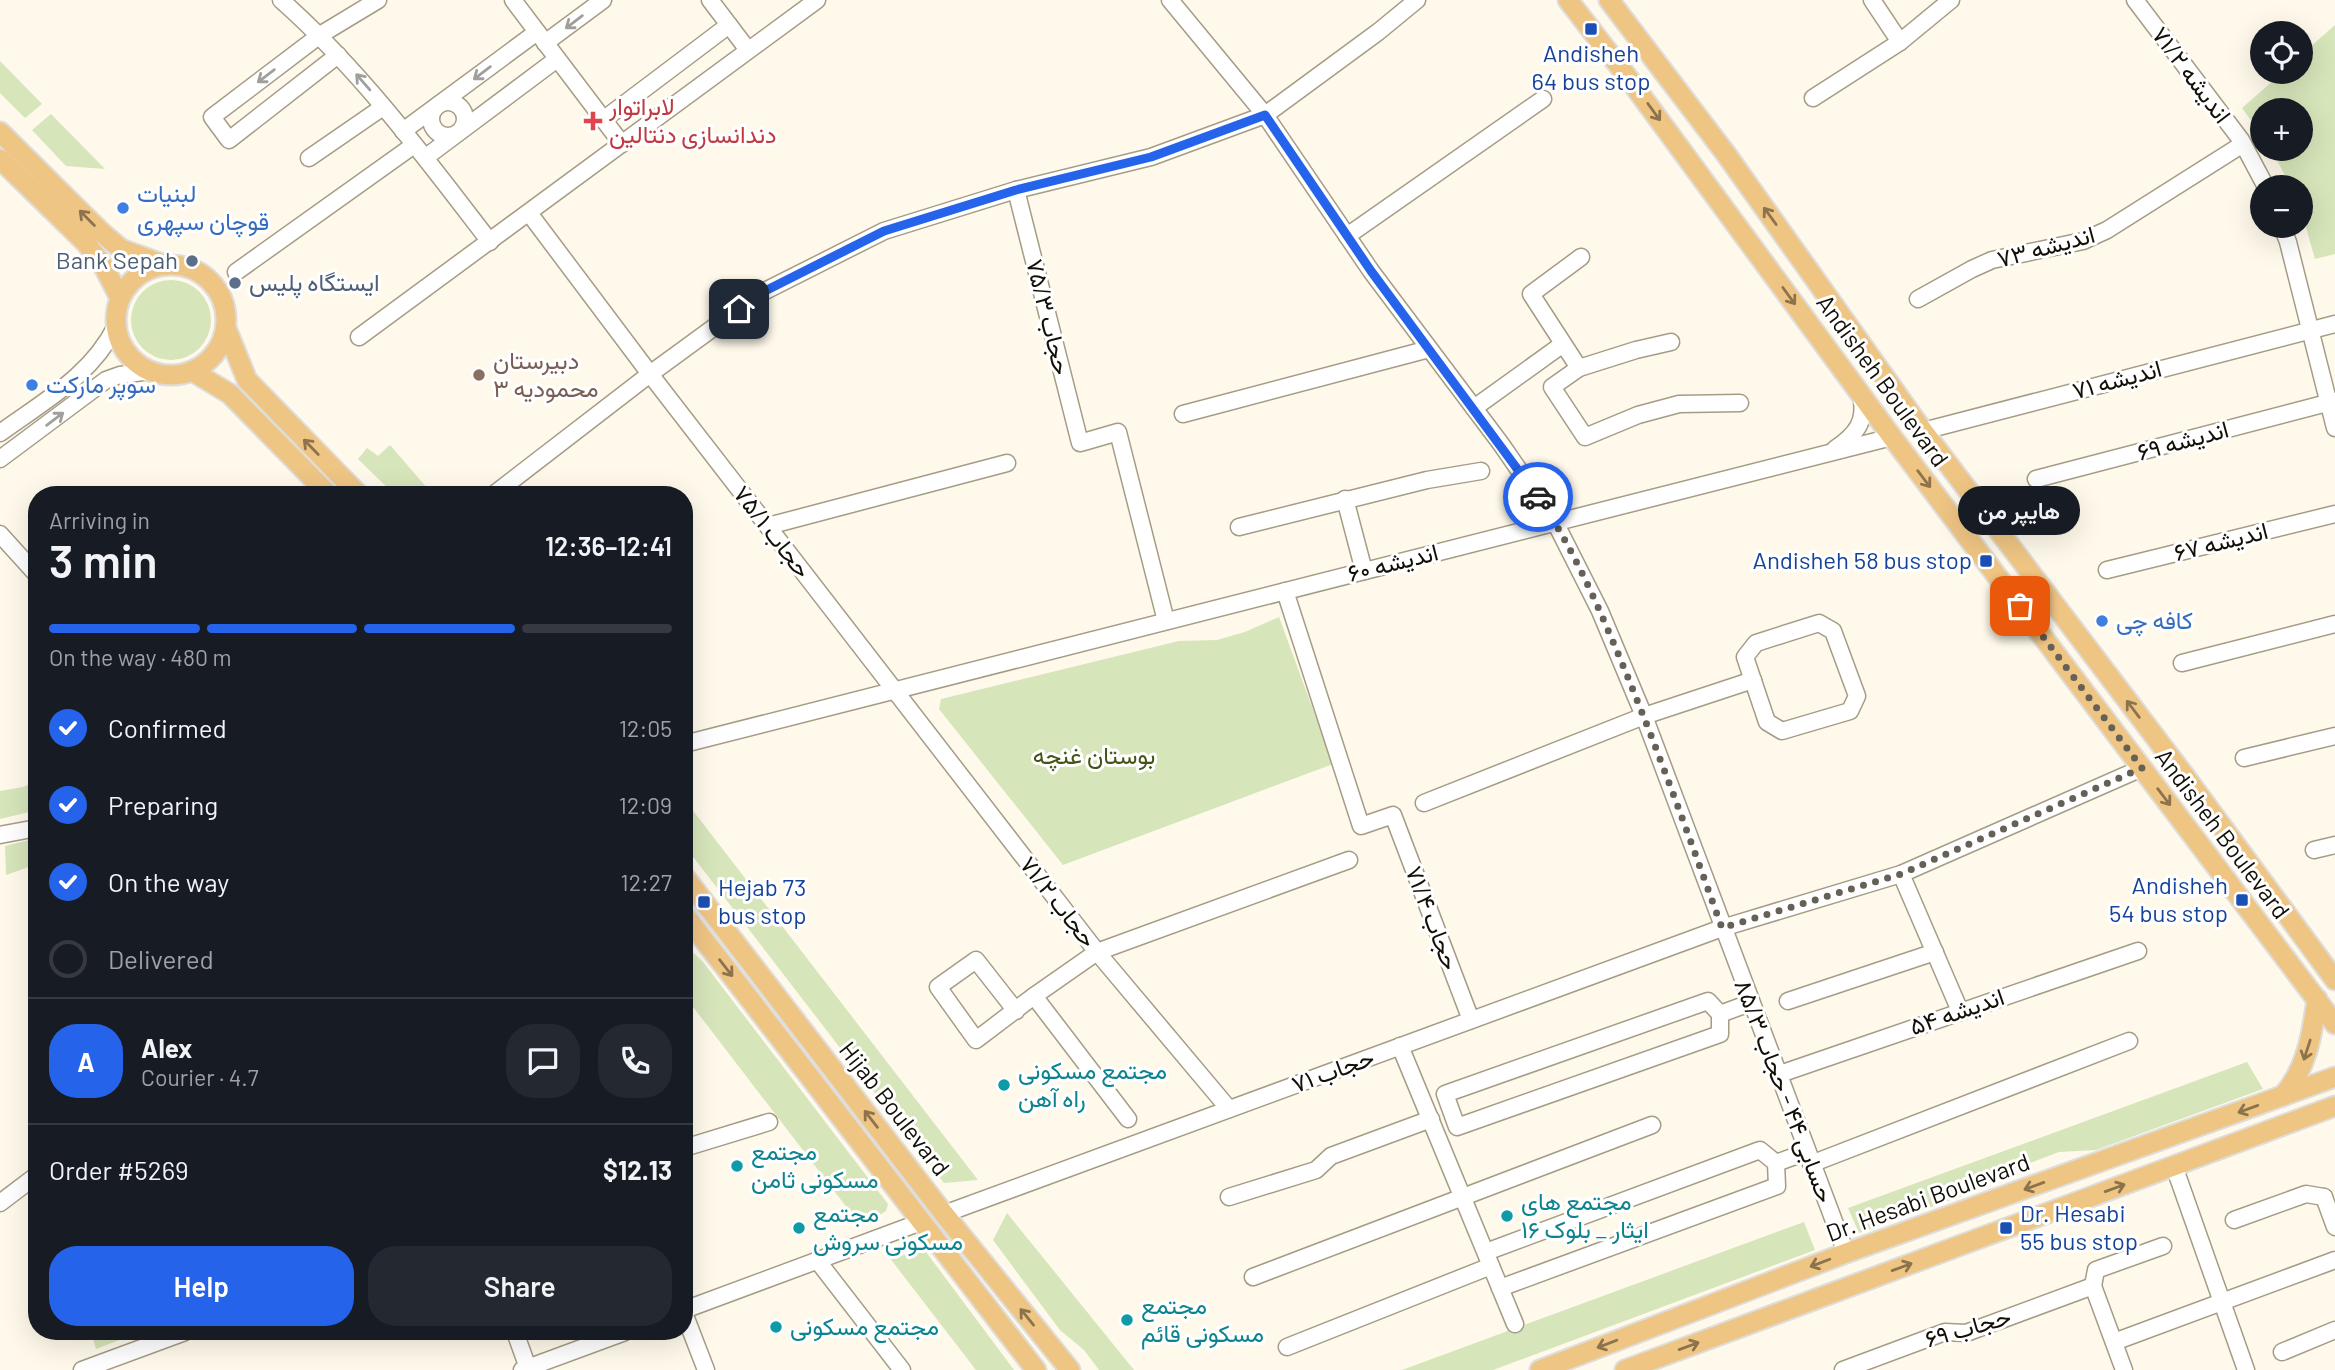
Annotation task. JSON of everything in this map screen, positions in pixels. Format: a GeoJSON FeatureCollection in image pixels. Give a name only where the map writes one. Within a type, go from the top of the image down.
{"type":"FeatureCollection","features":[{"type":"Feature","properties":{"kind":"main road","name":"Andisheh Boulevard"},"geometry":{"type":"LineString","coordinates":[[1568,0],[1892,437],[2335,1024]]}},
{"type":"Feature","properties":{"kind":"main road","name":"Andisheh Boulevard"},"geometry":{"type":"LineString","coordinates":[[1609,0],[1726,154],[1923,430],[2335,980]]}},
{"type":"Feature","properties":{"kind":"main road"},"geometry":{"type":"LineString","coordinates":[[1629,79],[1654,59]]}},
{"type":"Feature","properties":{"kind":"main road"},"geometry":{"type":"LineString","coordinates":[[0,132],[100,232],[121,249],[165,265],[193,269],[210,282],[223,299],[226,328],[215,354],[192,371],[178,375],[149,371],[137,363],[120,341],[116,327],[120,298],[128,286],[138,276],[165,265]]}},
{"type":"Feature","properties":{"kind":"main road"},"geometry":{"type":"LineString","coordinates":[[0,159],[86,243],[104,267],[120,298]]}},
{"type":"Feature","properties":{"kind":"main road"},"geometry":{"type":"LineString","coordinates":[[226,328],[247,380],[350,486]]}},
{"type":"Feature","properties":{"kind":"main road"},"geometry":{"type":"LineString","coordinates":[[192,371],[230,394],[320,486]]}},
{"type":"Feature","properties":{"kind":"main road","name":"Hijab Boulevard"},"geometry":{"type":"LineString","coordinates":[[693,890],[944,1214],[1070,1370]]}},
{"type":"Feature","properties":{"kind":"main road","name":"Hijab Boulevard"},"geometry":{"type":"LineString","coordinates":[[693,926],[1037,1370]]}},
{"type":"Feature","properties":{"kind":"main road"},"geometry":{"type":"LineString","coordinates":[[2283,1096],[2296,1081],[2309,1050],[2317,999]]}},
{"type":"Feature","properties":{"kind":"main road","name":"Dr. Hesabi Boulevard"},"geometry":{"type":"LineString","coordinates":[[1540,1370],[1846,1253],[2335,1077]]}},
{"type":"Feature","properties":{"kind":"main road"},"geometry":{"type":"LineString","coordinates":[[1625,1370],[2335,1106]]}},
{"type":"Feature","properties":{"kind":"street"},"geometry":{"type":"LineString","coordinates":[[281,0],[320,35],[383,107],[489,242]]}},
{"type":"Feature","properties":{"kind":"street"},"geometry":{"type":"LineString","coordinates":[[338,55],[229,140],[212,117],[320,35],[378,0]]}},
{"type":"Feature","properties":{"kind":"street"},"geometry":{"type":"LineString","coordinates":[[403,131],[541,38],[603,0]]}},
{"type":"Feature","properties":{"kind":"street"},"geometry":{"type":"LineString","coordinates":[[710,0],[748,50]]}},
{"type":"Feature","properties":{"kind":"street"},"geometry":{"type":"LineString","coordinates":[[359,337],[817,0]]}},
{"type":"Feature","properties":{"kind":"street","name":"حسابی ۴۴ - حجاب ۸۵/۳"},"geometry":{"type":"LineString","coordinates":[[1170,0],[1265,115],[1347,236],[1555,522],[1600,611],[1644,716],[1808,1158],[1846,1253]]}},
{"type":"Feature","properties":{"kind":"street"},"geometry":{"type":"LineString","coordinates":[[506,486],[650,374],[761,293],[884,231],[1016,190],[1151,157],[1265,115],[1417,0]]}},
{"type":"Feature","properties":{"kind":"street"},"geometry":{"type":"LineString","coordinates":[[1378,32],[1430,0]]}},
{"type":"Feature","properties":{"kind":"street"},"geometry":{"type":"LineString","coordinates":[[1871,0],[1900,42]]}},
{"type":"Feature","properties":{"kind":"street"},"geometry":{"type":"LineString","coordinates":[[1813,98],[1900,42],[1951,0]]}},
{"type":"Feature","properties":{"kind":"street","name":"اندیشه ۷۱/۲"},"geometry":{"type":"LineString","coordinates":[[2135,0],[2243,144],[2260,175]]}},
{"type":"Feature","properties":{"kind":"street"},"geometry":{"type":"LineString","coordinates":[[515,1],[622,144]]}},
{"type":"Feature","properties":{"kind":"street"},"geometry":{"type":"LineString","coordinates":[[603,120],[729,25]]}},
{"type":"Feature","properties":{"kind":"street"},"geometry":{"type":"LineString","coordinates":[[236,272],[420,151],[461,131],[466,122],[460,107],[451,102],[441,104],[431,118],[435,130],[444,136],[456,135],[557,59]]}},
{"type":"Feature","properties":{"kind":"street"},"geometry":{"type":"LineString","coordinates":[[1347,236],[1543,99]]}},
{"type":"Feature","properties":{"kind":"street"},"geometry":{"type":"LineString","coordinates":[[309,158],[383,107]]}},
{"type":"Feature","properties":{"kind":"street","name":"اندیشه ۷۳"},"geometry":{"type":"LineString","coordinates":[[1918,299],[1972,268],[1992,260],[2083,242],[2107,230],[2243,144]]}},
{"type":"Feature","properties":{"kind":"street","name":"حجاب ۷۵/۳"},"geometry":{"type":"LineString","coordinates":[[1016,190],[1080,443],[1118,432],[1166,621]]}},
{"type":"Feature","properties":{"kind":"street","name":"حجاب ۷۵/۱"},"geometry":{"type":"LineString","coordinates":[[529,213],[894,690]]}},
{"type":"Feature","properties":{"kind":"street"},"geometry":{"type":"LineString","coordinates":[[2286,238],[2332,402],[2335,428]]}},
{"type":"Feature","properties":{"kind":"street"},"geometry":{"type":"LineString","coordinates":[[1579,368],[1531,294],[1581,257]]}},
{"type":"Feature","properties":{"kind":"street","name":"اندیشه ۷۱"},"geometry":{"type":"LineString","coordinates":[[1923,430],[2335,324]]}},
{"type":"Feature","properties":{"kind":"street"},"geometry":{"type":"LineString","coordinates":[[0,433],[94,362],[116,327]]}},
{"type":"Feature","properties":{"kind":"street"},"geometry":{"type":"LineString","coordinates":[[1671,342],[1579,368],[1552,387],[1585,437],[1638,415],[1679,404],[1741,403]]}},
{"type":"Feature","properties":{"kind":"street"},"geometry":{"type":"LineString","coordinates":[[1474,408],[1563,344]]}},
{"type":"Feature","properties":{"kind":"street"},"geometry":{"type":"LineString","coordinates":[[1183,414],[1430,349]]}},
{"type":"Feature","properties":{"kind":"street"},"geometry":{"type":"LineString","coordinates":[[0,459],[106,380],[149,371]]}},
{"type":"Feature","properties":{"kind":"street"},"geometry":{"type":"LineString","coordinates":[[1826,454],[1839,446],[1862,422],[1864,410],[1860,394]]}},
{"type":"Feature","properties":{"kind":"street","name":"اندیشه ۶۹"},"geometry":{"type":"LineString","coordinates":[[2036,479],[2332,402]]}},
{"type":"Feature","properties":{"kind":"street","name":"اندیشه ۶۰"},"geometry":{"type":"LineString","coordinates":[[693,742],[1892,437]]}},
{"type":"Feature","properties":{"kind":"street"},"geometry":{"type":"LineString","coordinates":[[768,526],[1007,463]]}},
{"type":"Feature","properties":{"kind":"street"},"geometry":{"type":"LineString","coordinates":[[1238,527],[1427,480],[1481,471]]}},
{"type":"Feature","properties":{"kind":"street"},"geometry":{"type":"LineString","coordinates":[[1345,499],[1364,571]]}},
{"type":"Feature","properties":{"kind":"street","name":"اندیشه ۶۷"},"geometry":{"type":"LineString","coordinates":[[2107,570],[2335,514]]}},
{"type":"Feature","properties":{"kind":"street"},"geometry":{"type":"LineString","coordinates":[[0,534],[28,565]]}},
{"type":"Feature","properties":{"kind":"street","name":"حجاب ۷۱/۴"},"geometry":{"type":"LineString","coordinates":[[1285,591],[1361,826],[1393,815],[1471,1020]]}},
{"type":"Feature","properties":{"kind":"street"},"geometry":{"type":"LineString","coordinates":[[1819,623],[1833,631],[1857,696],[1850,711],[1782,730],[1767,722],[1753,680],[1745,657],[1756,643],[1819,623]]}},
{"type":"Feature","properties":{"kind":"street"},"geometry":{"type":"LineString","coordinates":[[2182,663],[2335,624]]}},
{"type":"Feature","properties":{"kind":"street"},"geometry":{"type":"LineString","coordinates":[[1424,803],[1644,716],[1753,680]]}},
{"type":"Feature","properties":{"kind":"street","name":"حجاب ۷۱/۲"},"geometry":{"type":"LineString","coordinates":[[894,690],[1097,952],[1229,1109]]}},
{"type":"Feature","properties":{"kind":"street"},"geometry":{"type":"LineString","coordinates":[[2244,758],[2335,736]]}},
{"type":"Feature","properties":{"kind":"street","name":"حجاب ۷۱"},"geometry":{"type":"LineString","coordinates":[[944,1214],[1722,928],[1901,874],[2142,768]]}},
{"type":"Feature","properties":{"kind":"street"},"geometry":{"type":"LineString","coordinates":[[0,835],[28,830]]}},
{"type":"Feature","properties":{"kind":"street"},"geometry":{"type":"LineString","coordinates":[[2314,850],[2335,845]]}},
{"type":"Feature","properties":{"kind":"street"},"geometry":{"type":"LineString","coordinates":[[1016,1011],[976,960],[938,987],[976,1040],[1016,1011],[1034,996],[1097,952],[1349,860]]}},
{"type":"Feature","properties":{"kind":"street"},"geometry":{"type":"LineString","coordinates":[[1901,874],[1960,1011]]}},
{"type":"Feature","properties":{"kind":"street","name":"اندیشه ۵۴"},"geometry":{"type":"LineString","coordinates":[[1777,1075],[2138,951]]}},
{"type":"Feature","properties":{"kind":"street"},"geometry":{"type":"LineString","coordinates":[[1788,1001],[1935,952]]}},
{"type":"Feature","properties":{"kind":"street"},"geometry":{"type":"LineString","coordinates":[[1034,996],[1128,1119]]}},
{"type":"Feature","properties":{"kind":"street"},"geometry":{"type":"LineString","coordinates":[[1708,1001],[1720,1014],[1720,1034],[1457,1127],[1445,1094],[1708,1001]]}},
{"type":"Feature","properties":{"kind":"street"},"geometry":{"type":"LineString","coordinates":[[1720,1014],[1750,1003]]}},
{"type":"Feature","properties":{"kind":"street"},"geometry":{"type":"LineString","coordinates":[[1287,1347],[1489,1259],[1760,1150],[1776,1163],[1808,1158],[2129,1041]]}},
{"type":"Feature","properties":{"kind":"street"},"geometry":{"type":"LineString","coordinates":[[1400,1046],[1516,1324]]}},
{"type":"Feature","properties":{"kind":"street"},"geometry":{"type":"LineString","coordinates":[[1229,1197],[1316,1171],[1331,1156],[1430,1119]]}},
{"type":"Feature","properties":{"kind":"street"},"geometry":{"type":"LineString","coordinates":[[693,1145],[769,1122]]}},
{"type":"Feature","properties":{"kind":"street"},"geometry":{"type":"LineString","coordinates":[[1253,1277],[1652,1125]]}},
{"type":"Feature","properties":{"kind":"street"},"geometry":{"type":"LineString","coordinates":[[1500,1288],[1777,1186],[1776,1163]]}},
{"type":"Feature","properties":{"kind":"street"},"geometry":{"type":"LineString","coordinates":[[2174,1166],[2246,1370]]}},
{"type":"Feature","properties":{"kind":"street"},"geometry":{"type":"LineString","coordinates":[[0,1203],[28,1182]]}},
{"type":"Feature","properties":{"kind":"street"},"geometry":{"type":"LineString","coordinates":[[2234,1220],[2306,1194],[2329,1195],[2335,1227]]}},
{"type":"Feature","properties":{"kind":"street"},"geometry":{"type":"LineString","coordinates":[[693,1308],[921,1222]]}},
{"type":"Feature","properties":{"kind":"street"},"geometry":{"type":"LineString","coordinates":[[2124,1370],[2093,1286],[2096,1270],[2164,1246]]}},
{"type":"Feature","properties":{"kind":"street"},"geometry":{"type":"LineString","coordinates":[[817,1260],[902,1370]]}},
{"type":"Feature","properties":{"kind":"street"},"geometry":{"type":"LineString","coordinates":[[2114,1342],[2335,1260]]}},
{"type":"Feature","properties":{"kind":"street","name":"حجاب ۶۹"},"geometry":{"type":"LineString","coordinates":[[1849,1369],[1945,1332],[1966,1334],[2093,1286]]}},
{"type":"Feature","properties":{"kind":"street"},"geometry":{"type":"LineString","coordinates":[[2283,1352],[2335,1330]]}},
{"type":"Feature","properties":{"kind":"street"},"geometry":{"type":"LineString","coordinates":[[693,1335],[706,1370]]}},
{"type":"Feature","properties":{"kind":"street"},"geometry":{"type":"LineString","coordinates":[[82,1370],[163,1340]]}},
{"type":"Feature","properties":{"kind":"street"},"geometry":{"type":"LineString","coordinates":[[517,1340],[525,1369],[603,1340]]}},
{"type":"Feature","properties":{"kind":"green space"},"geometry":{"type":"Polygon","coordinates":[[[2335,25],[2335,254],[2315,259],[2309,238],[2313,238],[2313,175],[2285,175],[2277,161],[2313,161],[2313,98],[2253,98],[2269,84],[2313,84],[2313,44],[2335,25]]]}},
{"type":"Feature","properties":{"kind":"green space"},"geometry":{"type":"Polygon","coordinates":[[[0,61],[42,104],[25,118],[0,93],[0,61]]]}},
{"type":"Feature","properties":{"kind":"green space"},"geometry":{"type":"Polygon","coordinates":[[[2250,101],[2250,119],[2242,108],[2250,101]]]}},
{"type":"Feature","properties":{"kind":"green space"},"geometry":{"type":"Polygon","coordinates":[[[51,114],[105,169],[66,166],[32,130],[51,114]]]}},
{"type":"Feature","properties":{"kind":"green space"},"geometry":{"type":"Polygon","coordinates":[[[171,280],[186,283],[199,292],[208,305],[211,320],[208,335],[199,348],[186,357],[171,360],[156,357],[143,348],[134,335],[131,320],[134,305],[143,292],[156,283],[171,280]]]}},
{"type":"Feature","properties":{"kind":"green space"},"geometry":{"type":"Polygon","coordinates":[[[390,445],[425,486],[386,486],[358,459],[367,448],[378,456],[390,445]]]}},
{"type":"Feature","properties":{"kind":"green space","name":"بوستان غنچه"},"geometry":{"type":"Polygon","coordinates":[[[1279,617],[1333,764],[1063,865],[939,709],[941,699],[1179,641],[1217,640],[1245,632],[1279,617]]]}},
{"type":"Feature","properties":{"kind":"green space"},"geometry":{"type":"Polygon","coordinates":[[[28,785],[28,812],[0,819],[0,791],[28,785]]]}},
{"type":"Feature","properties":{"kind":"green space"},"geometry":{"type":"Polygon","coordinates":[[[693,811],[978,1180],[944,1183],[693,857],[693,811]]]}},
{"type":"Feature","properties":{"kind":"green space"},"geometry":{"type":"Polygon","coordinates":[[[28,840],[28,867],[6,875],[5,846],[28,840]]]}},
{"type":"Feature","properties":{"kind":"green space"},"geometry":{"type":"Polygon","coordinates":[[[693,953],[888,1204],[886,1211],[861,1226],[693,1007],[693,953]]]}},
{"type":"Feature","properties":{"kind":"green space"},"geometry":{"type":"Polygon","coordinates":[[[2247,1062],[2263,1089],[2096,1150],[2059,1152],[1988,1179],[1970,1193],[1859,1233],[1848,1208],[2247,1062]]]}},
{"type":"Feature","properties":{"kind":"green space"},"geometry":{"type":"Polygon","coordinates":[[[1007,1213],[1134,1370],[1099,1370],[1084,1350],[1060,1330],[993,1240],[1007,1213]]]}},
{"type":"Feature","properties":{"kind":"green space"},"geometry":{"type":"Polygon","coordinates":[[[1804,1222],[1815,1250],[1493,1370],[1402,1370],[1804,1222]]]}},
{"type":"Feature","properties":{"kind":"green space"},"geometry":{"type":"Polygon","coordinates":[[[926,1252],[1014,1370],[976,1370],[889,1257],[926,1252]]]}},
{"type":"Feature","properties":{"kind":"green space"},"geometry":{"type":"Polygon","coordinates":[[[93,1340],[119,1340],[96,1349],[93,1340]]]}},
{"type":"Feature","properties":{"kind":"way so far"},"geometry":{"type":"LineString","coordinates":[[1538,497],[1555,522],[1600,611],[1644,716],[1722,928],[1901,874],[2142,768],[2020,606]]}},
{"type":"Feature","properties":{"kind":"place","name":"Andisheh 64 bus stop"},"geometry":{"type":"Point","coordinates":[1591,29]}},
{"type":"Feature","properties":{"kind":"place","name":"لابراتوار دندانسازی دنتالین"},"geometry":{"type":"Point","coordinates":[593,121]}},
{"type":"Feature","properties":{"kind":"place","name":"لبنیات قوچان سپهری"},"geometry":{"type":"Point","coordinates":[123,208]}},
{"type":"Feature","properties":{"kind":"place","name":"Bank Sepah"},"geometry":{"type":"Point","coordinates":[192,261]}},
{"type":"Feature","properties":{"kind":"place","name":"ایستگاه پلیس"},"geometry":{"type":"Point","coordinates":[235,283]}},
{"type":"Feature","properties":{"kind":"place","name":"دبیرستان محمودیه ۳"},"geometry":{"type":"Point","coordinates":[479,375]}},
{"type":"Feature","properties":{"kind":"place","name":"سوپر مارکت"},"geometry":{"type":"Point","coordinates":[32,385]}},
{"type":"Feature","properties":{"kind":"place","name":"Andisheh 58 bus stop"},"geometry":{"type":"Point","coordinates":[1986,561]}},
{"type":"Feature","properties":{"kind":"place","name":"هایپر من"},"geometry":{"type":"Point","coordinates":[2020,606]}},
{"type":"Feature","properties":{"kind":"place","name":"کافه چی"},"geometry":{"type":"Point","coordinates":[2102,621]}},
{"type":"Feature","properties":{"kind":"place","name":"Andisheh 54 bus stop"},"geometry":{"type":"Point","coordinates":[2242,900]}},
{"type":"Feature","properties":{"kind":"place","name":"Hejab 73 bus stop"},"geometry":{"type":"Point","coordinates":[704,902]}},
{"type":"Feature","properties":{"kind":"place","name":"مجتمع مسکونی راه آهن"},"geometry":{"type":"Point","coordinates":[1004,1085]}},
{"type":"Feature","properties":{"kind":"place","name":"مجتمع مسکونی ثامن"},"geometry":{"type":"Point","coordinates":[737,1166]}},
{"type":"Feature","properties":{"kind":"place","name":"مجتمع های ایثار _ بلوک ۱۶"},"geometry":{"type":"Point","coordinates":[1507,1216]}},
{"type":"Feature","properties":{"kind":"place","name":"مجتمع مسکونی سروش"},"geometry":{"type":"Point","coordinates":[799,1228]}},
{"type":"Feature","properties":{"kind":"place","name":"Dr. Hesabi 55 bus stop"},"geometry":{"type":"Point","coordinates":[2006,1228]}},
{"type":"Feature","properties":{"kind":"place","name":"مجتمع مسکونی قائم"},"geometry":{"type":"Point","coordinates":[1127,1320]}},
{"type":"Feature","properties":{"kind":"place","name":"مجتمع مسکونی"},"geometry":{"type":"Point","coordinates":[776,1327]}},
{"type":"Feature","properties":{"kind":"route"},"geometry":{"type":"LineString","coordinates":[[739,309],[761,293],[884,231],[1016,190],[1151,157],[1265,115],[1371,271],[1538,497]]}}]}
